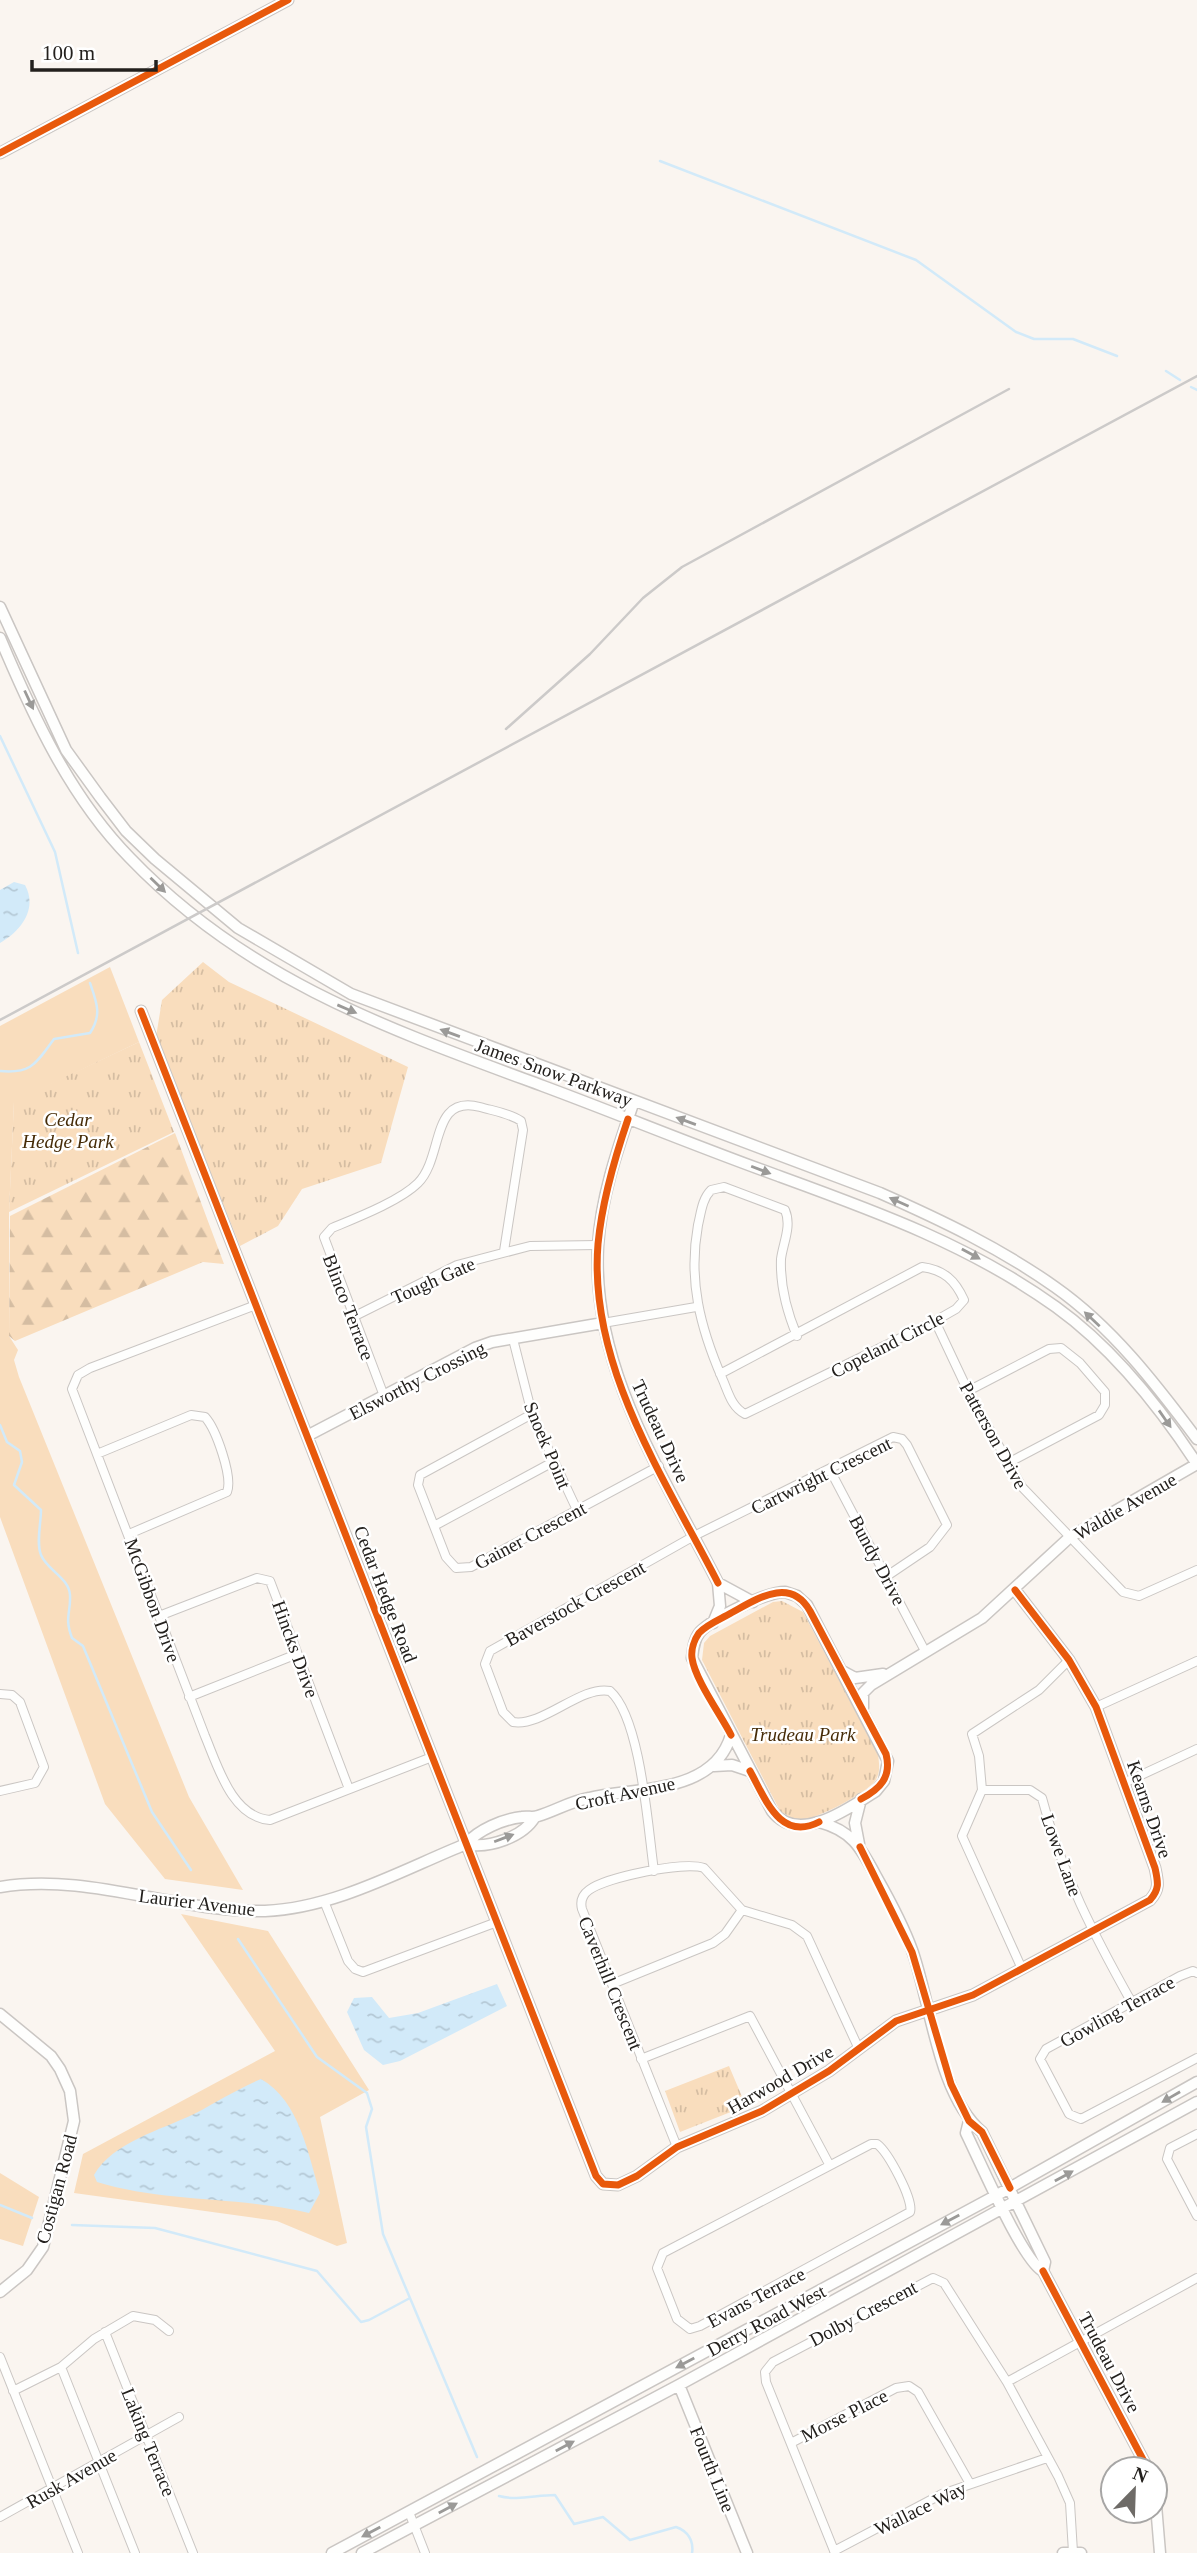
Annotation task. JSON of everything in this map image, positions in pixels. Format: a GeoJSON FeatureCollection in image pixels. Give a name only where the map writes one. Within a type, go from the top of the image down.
{"type":"FeatureCollection","features":[{"type":"Feature","properties":{"kind":"street"},"geometry":{"type":"LineString","coordinates":[[0,153],[288,0]]}},
{"type":"Feature","properties":{"kind":"street","name":"James Snow Parkway"},"geometry":{"type":"LineString","coordinates":[[0,607],[66,750],[126,831],[195,894],[238,928],[351,994],[880,1193],[960,1229],[1056,1288],[1111,1337],[1159,1388],[1197,1439]]}},
{"type":"Feature","properties":{"kind":"street","name":"James Snow Parkway"},"geometry":{"type":"LineString","coordinates":[[0,638],[50,746],[86,804],[130,858],[205,926],[328,1002],[435,1047],[879,1213],[972,1254],[1058,1308],[1096,1341],[1158,1408],[1197,1464]]}},
{"type":"Feature","properties":{"kind":"street","name":"Cedar Hedge Road"},"geometry":{"type":"LineString","coordinates":[[141,1011],[596,2176],[606,2185]]}},
{"type":"Feature","properties":{"kind":"street","name":"Trudeau Drive"},"geometry":{"type":"LineString","coordinates":[[634,1101],[609,1180],[598,1245],[603,1323],[634,1419],[718,1583],[720,1606],[713,1623]]}},
{"type":"Feature","properties":{"kind":"street","name":"Blinco Terrace"},"geometry":{"type":"LineString","coordinates":[[384,1396],[325,1244],[326,1232],[408,1192],[419,1182],[427,1171],[447,1113],[455,1105],[467,1103],[513,1116],[521,1121],[523,1130],[504,1251]]}},
{"type":"Feature","properties":{"kind":"street","name":"Copeland Circle"},"geometry":{"type":"LineString","coordinates":[[720,1374],[797,1336],[922,1267],[936,1269],[948,1276],[958,1285],[964,1300],[956,1309],[934,1321],[750,1413],[738,1410],[733,1403],[720,1374],[705,1340],[696,1307],[694,1249],[701,1209],[707,1193],[724,1187],[779,1207],[787,1214],[782,1259],[783,1287],[797,1336]]}},
{"type":"Feature","properties":{"kind":"street","name":"Tough Gate"},"geometry":{"type":"LineString","coordinates":[[354,1317],[457,1265],[504,1251],[530,1246],[598,1245]]}},
{"type":"Feature","properties":{"kind":"street","name":"McGibbon Drive"},"geometry":{"type":"LineString","coordinates":[[256,1305],[90,1368],[78,1375],[72,1393],[129,1534],[189,1697],[227,1786],[248,1815],[270,1820],[432,1757]]}},
{"type":"Feature","properties":{"kind":"street","name":"Elsworthy Crossing"},"geometry":{"type":"LineString","coordinates":[[307,1436],[475,1348],[696,1307]]}},
{"type":"Feature","properties":{"kind":"street","name":"Patterson Drive"},"geometry":{"type":"LineString","coordinates":[[934,1321],[1006,1464],[1032,1500],[1123,1592],[1130,1596],[1139,1596],[1197,1570]]}},
{"type":"Feature","properties":{"kind":"street","name":"Snoek Point"},"geometry":{"type":"LineString","coordinates":[[513,1339],[531,1414],[577,1510]]}},
{"type":"Feature","properties":{"kind":"street"},"geometry":{"type":"LineString","coordinates":[[968,1391],[1049,1349],[1060,1348],[1080,1363],[1105,1392],[1105,1405],[1099,1415],[1006,1464]]}},
{"type":"Feature","properties":{"kind":"street","name":"Gainer Crescent"},"geometry":{"type":"LineString","coordinates":[[531,1414],[420,1475],[418,1485],[450,1564],[464,1569],[659,1466]]}},
{"type":"Feature","properties":{"kind":"street"},"geometry":{"type":"LineString","coordinates":[[97,1454],[191,1415],[205,1417],[214,1432],[228,1471],[230,1484],[227,1492],[129,1534]]}},
{"type":"Feature","properties":{"kind":"street","name":"Cartwright Crescent"},"geometry":{"type":"LineString","coordinates":[[695,1536],[893,1437],[907,1445],[947,1525],[930,1547],[887,1576]]}},
{"type":"Feature","properties":{"kind":"street"},"geometry":{"type":"LineString","coordinates":[[434,1526],[553,1462]]}},
{"type":"Feature","properties":{"kind":"street","name":"Waldie Avenue"},"geometry":{"type":"LineString","coordinates":[[864,1710],[863,1693],[885,1674],[974,1623],[1015,1590],[1070,1537],[1197,1464]]}},
{"type":"Feature","properties":{"kind":"street","name":"Bundy Drive"},"geometry":{"type":"LineString","coordinates":[[830,1470],[925,1651]]}},
{"type":"Feature","properties":{"kind":"street","name":"Baverstock Crescent"},"geometry":{"type":"LineString","coordinates":[[641,1790],[634,1735],[613,1694],[605,1690],[597,1691],[529,1720],[513,1722],[503,1712],[485,1659],[495,1648],[695,1536]]}},
{"type":"Feature","properties":{"kind":"street","name":"Hincks Drive"},"geometry":{"type":"LineString","coordinates":[[159,1616],[257,1578],[265,1578],[272,1583],[349,1789]]}},
{"type":"Feature","properties":{"kind":"street"},"geometry":{"type":"LineString","coordinates":[[718,1583],[753,1602]]}},
{"type":"Feature","properties":{"kind":"street","name":"Kearns Drive"},"geometry":{"type":"LineString","coordinates":[[929,2011],[973,1995],[1150,1900],[1159,1885],[1096,1707],[1069,1660],[1015,1590]]}},
{"type":"Feature","properties":{"kind":"street","name":"Trudeau Drive"},"geometry":{"type":"LineString","coordinates":[[778,1592],[791,1593],[803,1600],[886,1754],[888,1768],[881,1786],[819,1822],[796,1828],[780,1820],[750,1771],[692,1658],[697,1637],[713,1623],[753,1602],[778,1592]]}},
{"type":"Feature","properties":{"kind":"street"},"geometry":{"type":"LineString","coordinates":[[189,1697],[297,1654]]}},
{"type":"Feature","properties":{"kind":"street"},"geometry":{"type":"LineString","coordinates":[[1022,1969],[962,1836],[982,1790],[979,1756],[972,1737],[975,1730],[1020,1704],[1058,1674],[1069,1660]]}},
{"type":"Feature","properties":{"kind":"street"},"geometry":{"type":"LineString","coordinates":[[1096,1707],[1197,1661]]}},
{"type":"Feature","properties":{"kind":"street","name":"Waldie Avenue"},"geometry":{"type":"LineString","coordinates":[[842,1671],[855,1678],[885,1674]]}},
{"type":"Feature","properties":{"kind":"street"},"geometry":{"type":"LineString","coordinates":[[0,1694],[12,1695],[20,1702],[44,1767],[34,1783],[0,1791]]}},
{"type":"Feature","properties":{"kind":"street"},"geometry":{"type":"LineString","coordinates":[[714,1766],[727,1749],[731,1735]]}},
{"type":"Feature","properties":{"kind":"street"},"geometry":{"type":"LineString","coordinates":[[1124,1783],[1197,1749]]}},
{"type":"Feature","properties":{"kind":"street"},"geometry":{"type":"LineString","coordinates":[[714,1766],[732,1765],[750,1771]]}},
{"type":"Feature","properties":{"kind":"street","name":"Croft Avenue"},"geometry":{"type":"LineString","coordinates":[[466,1844],[476,1832],[521,1817],[535,1817],[587,1798],[683,1780],[714,1766]]}},
{"type":"Feature","properties":{"kind":"street"},"geometry":{"type":"LineString","coordinates":[[641,1790],[654,1871]]}},
{"type":"Feature","properties":{"kind":"street","name":"Lowe Lane"},"geometry":{"type":"LineString","coordinates":[[982,1790],[1030,1790],[1042,1798],[1060,1860],[1092,1931],[1132,2003]]}},
{"type":"Feature","properties":{"kind":"street","name":"Trudeau Drive"},"geometry":{"type":"LineString","coordinates":[[860,1799],[855,1823],[860,1847],[901,1926],[951,2084],[969,2121],[982,2132],[1010,2188],[1045,2262],[1043,2271]]}},
{"type":"Feature","properties":{"kind":"street","name":"Trudeau Drive"},"geometry":{"type":"LineString","coordinates":[[819,1822],[837,1827],[860,1847]]}},
{"type":"Feature","properties":{"kind":"street","name":"Laurier Avenue"},"geometry":{"type":"LineString","coordinates":[[0,1887],[58,1884],[264,1911],[324,1900],[466,1844]]}},
{"type":"Feature","properties":{"kind":"street","name":"Caverhill Crescent"},"geometry":{"type":"LineString","coordinates":[[677,2147],[582,1909],[583,1896],[595,1886],[616,1879],[654,1871],[704,1868],[742,1910]]}},
{"type":"Feature","properties":{"kind":"street"},"geometry":{"type":"LineString","coordinates":[[324,1900],[348,1961],[363,1972],[497,1922]]}},
{"type":"Feature","properties":{"kind":"street"},"geometry":{"type":"LineString","coordinates":[[612,1984],[713,1943],[725,1934],[742,1910],[792,1925],[807,1936],[858,2047]]}},
{"type":"Feature","properties":{"kind":"street","name":"Gowling Terrace"},"geometry":{"type":"LineString","coordinates":[[1197,1973],[1193,1971],[1180,1976],[1041,2055],[1040,2063],[1072,2116],[1086,2118],[1197,2058]]}},
{"type":"Feature","properties":{"kind":"street","name":"Harwood Drive"},"geometry":{"type":"LineString","coordinates":[[606,2185],[615,2186],[638,2176],[677,2147],[735,2124],[790,2095],[829,2071],[896,2021],[929,2011]]}},
{"type":"Feature","properties":{"kind":"street","name":"Costigan Road"},"geometry":{"type":"LineString","coordinates":[[0,2014],[51,2056],[66,2079],[74,2121],[43,2247],[27,2270],[0,2292]]}},
{"type":"Feature","properties":{"kind":"street"},"geometry":{"type":"LineString","coordinates":[[641,2059],[750,2016],[757,2024],[790,2095],[829,2164]]}},
{"type":"Feature","properties":{"kind":"street","name":"Derry Road West"},"geometry":{"type":"LineString","coordinates":[[332,2553],[1010,2188],[1197,2082]]}},
{"type":"Feature","properties":{"kind":"street","name":"Derry Road West"},"geometry":{"type":"LineString","coordinates":[[362,2553],[679,2385],[1197,2102]]}},
{"type":"Feature","properties":{"kind":"street","name":"Trudeau Drive"},"geometry":{"type":"LineString","coordinates":[[969,2121],[966,2133],[1004,2209],[1034,2267],[1043,2271],[1141,2455]]}},
{"type":"Feature","properties":{"kind":"street"},"geometry":{"type":"LineString","coordinates":[[1197,2134],[1170,2148],[1167,2159],[1197,2216]]}},
{"type":"Feature","properties":{"kind":"street","name":"Evans Terrace"},"geometry":{"type":"LineString","coordinates":[[877,2144],[885,2153],[910,2200],[910,2212],[700,2326],[690,2329],[681,2323],[657,2268],[663,2253],[829,2164],[864,2146],[877,2144]]}},
{"type":"Feature","properties":{"kind":"street","name":"Dolby Crescent"},"geometry":{"type":"LineString","coordinates":[[835,2552],[766,2382],[768,2365],[933,2278],[944,2283],[1007,2382],[1070,2503],[1073,2552]]}},
{"type":"Feature","properties":{"kind":"street"},"geometry":{"type":"LineString","coordinates":[[1007,2382],[1197,2278]]}},
{"type":"Feature","properties":{"kind":"street"},"geometry":{"type":"LineString","coordinates":[[13,2391],[61,2367],[105,2332],[133,2316],[155,2320],[169,2332]]}},
{"type":"Feature","properties":{"kind":"street","name":"Laking Terrace"},"geometry":{"type":"LineString","coordinates":[[105,2332],[193,2553]]}},
{"type":"Feature","properties":{"kind":"street"},"geometry":{"type":"LineString","coordinates":[[0,2357],[78,2553]]}},
{"type":"Feature","properties":{"kind":"street"},"geometry":{"type":"LineString","coordinates":[[61,2367],[135,2553]]}},
{"type":"Feature","properties":{"kind":"street","name":"Fourth Line"},"geometry":{"type":"LineString","coordinates":[[679,2385],[747,2553]]}},
{"type":"Feature","properties":{"kind":"street","name":"Morse Place"},"geometry":{"type":"LineString","coordinates":[[790,2443],[896,2388],[909,2386],[918,2392],[969,2482]]}},
{"type":"Feature","properties":{"kind":"street","name":"Rusk Avenue"},"geometry":{"type":"LineString","coordinates":[[0,2517],[179,2417]]}},
{"type":"Feature","properties":{"kind":"street","name":"Wallace Way"},"geometry":{"type":"LineString","coordinates":[[835,2552],[969,2482],[1047,2458]]}},
{"type":"Feature","properties":{"kind":"street"},"geometry":{"type":"LineString","coordinates":[[409,2512],[425,2553]]}},
{"type":"Feature","properties":{"kind":"street"},"geometry":{"type":"LineString","coordinates":[[1158,2525],[1160,2553]]}},
{"type":"Feature","properties":{"kind":"street"},"geometry":{"type":"LineString","coordinates":[[1063,2553],[1081,2553]]}},
{"type":"Feature","properties":{"kind":"green space"},"geometry":{"type":"Polygon","coordinates":[[[203,962],[229,982],[408,1067],[381,1163],[302,1189],[278,1226],[240,1246],[156,1037],[162,1000],[203,962]]]}},
{"type":"Feature","properties":{"kind":"green space"},"geometry":{"type":"Polygon","coordinates":[[[110,967],[139,1042],[14,1102],[9,1212],[9,1336],[18,1350],[14,1360],[19,1377],[189,1797],[243,1890],[165,1879],[105,1804],[0,1517],[0,1026],[110,967]]]}},
{"type":"Feature","properties":{"kind":"green space","name":"Cedar Hedge Park"},"geometry":{"type":"Polygon","coordinates":[[[139,1042],[174,1132],[9,1212],[14,1101],[139,1042]]]}},
{"type":"Feature","properties":{"kind":"green space"},"geometry":{"type":"Polygon","coordinates":[[[175,1133],[224,1264],[203,1262],[15,1341],[9,1336],[10,1216],[175,1133]]]}},
{"type":"Feature","properties":{"kind":"green space","name":"Trudeau Park"},"geometry":{"type":"Polygon","coordinates":[[[782,1601],[803,1612],[878,1754],[879,1761],[878,1775],[870,1786],[828,1811],[801,1820],[780,1811],[702,1660],[704,1643],[710,1636],[773,1602],[782,1601]]]}},
{"type":"Feature","properties":{"kind":"green space"},"geometry":{"type":"Polygon","coordinates":[[[181,1914],[268,1931],[369,2090],[320,2117],[347,2243],[337,2246],[277,2221],[74,2193],[83,2154],[275,2051],[181,1914]]]}},
{"type":"Feature","properties":{"kind":"green space"},"geometry":{"type":"Polygon","coordinates":[[[729,2066],[746,2106],[680,2132],[665,2091],[729,2066]]]}},
{"type":"Feature","properties":{"kind":"green space"},"geometry":{"type":"Polygon","coordinates":[[[0,2173],[39,2197],[23,2246],[0,2239],[0,2173]]]}},
{"type":"Feature","properties":{"kind":"water"},"geometry":{"type":"Polygon","coordinates":[[[14,882],[25,885],[30,903],[21,926],[0,943],[0,890],[14,882]]]}},
{"type":"Feature","properties":{"kind":"water"},"geometry":{"type":"Polygon","coordinates":[[[497,1984],[507,2006],[400,2061],[383,2065],[364,2050],[347,2012],[354,1998],[372,1997],[389,2018],[418,2013],[497,1984]]]}},
{"type":"Feature","properties":{"kind":"water"},"geometry":{"type":"Polygon","coordinates":[[[261,2079],[285,2101],[301,2130],[320,2193],[309,2213],[256,2204],[176,2197],[97,2182],[94,2175],[102,2164],[125,2145],[194,2114],[261,2079]]]}},
{"type":"Feature","properties":{"kind":"waterway"},"geometry":{"type":"LineString","coordinates":[[660,161],[916,260],[1016,332],[1034,339],[1073,339],[1117,356]]}},
{"type":"Feature","properties":{"kind":"waterway"},"geometry":{"type":"LineString","coordinates":[[1166,371],[1180,380]]}},
{"type":"Feature","properties":{"kind":"waterway"},"geometry":{"type":"LineString","coordinates":[[1191,387],[1197,390]]}},
{"type":"Feature","properties":{"kind":"waterway"},"geometry":{"type":"LineString","coordinates":[[0,736],[55,852],[78,953]]}},
{"type":"Feature","properties":{"kind":"waterway"},"geometry":{"type":"LineString","coordinates":[[0,1071],[26,1069],[42,1055],[54,1039],[90,1033],[97,1015],[90,983]]}},
{"type":"Feature","properties":{"kind":"waterway"},"geometry":{"type":"LineString","coordinates":[[0,1425],[7,1442],[20,1451],[22,1462],[14,1485],[41,1510],[41,1555],[69,1589],[68,1625],[72,1638],[83,1646],[152,1812],[191,1870]]}},
{"type":"Feature","properties":{"kind":"waterway"},"geometry":{"type":"LineString","coordinates":[[238,1939],[317,2057],[367,2093],[372,2109],[366,2127],[383,2234],[477,2457]]}},
{"type":"Feature","properties":{"kind":"waterway"},"geometry":{"type":"LineString","coordinates":[[0,2205],[32,2218]]}},
{"type":"Feature","properties":{"kind":"waterway"},"geometry":{"type":"LineString","coordinates":[[72,2225],[155,2228],[317,2271],[361,2322],[410,2298]]}},
{"type":"Feature","properties":{"kind":"waterway"},"geometry":{"type":"LineString","coordinates":[[499,2496],[520,2498],[555,2495],[574,2524],[603,2517],[630,2540],[676,2527],[689,2537],[692,2553]]}},
{"type":"Feature","properties":{"kind":"railway"},"geometry":{"type":"LineString","coordinates":[[0,1020],[1197,376]]}},
{"type":"Feature","properties":{"kind":"railway"},"geometry":{"type":"LineString","coordinates":[[506,729],[590,654],[643,598],[682,567],[1009,389]]}},
{"type":"Feature","properties":{"kind":"cycle path"},"geometry":{"type":"LineString","coordinates":[[0,153],[288,0]]}},
{"type":"Feature","properties":{"kind":"cycle path"},"geometry":{"type":"LineString","coordinates":[[141,1011],[596,2176],[603,2184],[618,2185],[637,2176],[677,2147],[762,2111],[829,2071],[896,2021],[973,1995],[1153,1896],[1157,1885],[1155,1868],[1096,1707],[1069,1660],[1015,1590]]}},
{"type":"Feature","properties":{"kind":"cycle path"},"geometry":{"type":"LineString","coordinates":[[628,1119],[609,1181],[598,1244],[598,1289],[605,1334],[634,1420],[718,1583]]}},
{"type":"Feature","properties":{"kind":"cycle path"},"geometry":{"type":"LineString","coordinates":[[731,1735],[694,1667],[693,1645],[699,1633],[710,1624],[751,1602],[773,1594],[793,1595],[802,1600],[810,1611],[886,1754],[886,1776],[874,1791],[861,1799]]}},
{"type":"Feature","properties":{"kind":"cycle path"},"geometry":{"type":"LineString","coordinates":[[750,1771],[768,1804],[784,1822],[805,1827],[819,1822]]}},
{"type":"Feature","properties":{"kind":"cycle path"},"geometry":{"type":"LineString","coordinates":[[860,1847],[912,1952],[951,2084],[969,2121],[982,2132],[1010,2188]]}},
{"type":"Feature","properties":{"kind":"cycle path"},"geometry":{"type":"LineString","coordinates":[[1043,2271],[1141,2455]]}}]}
